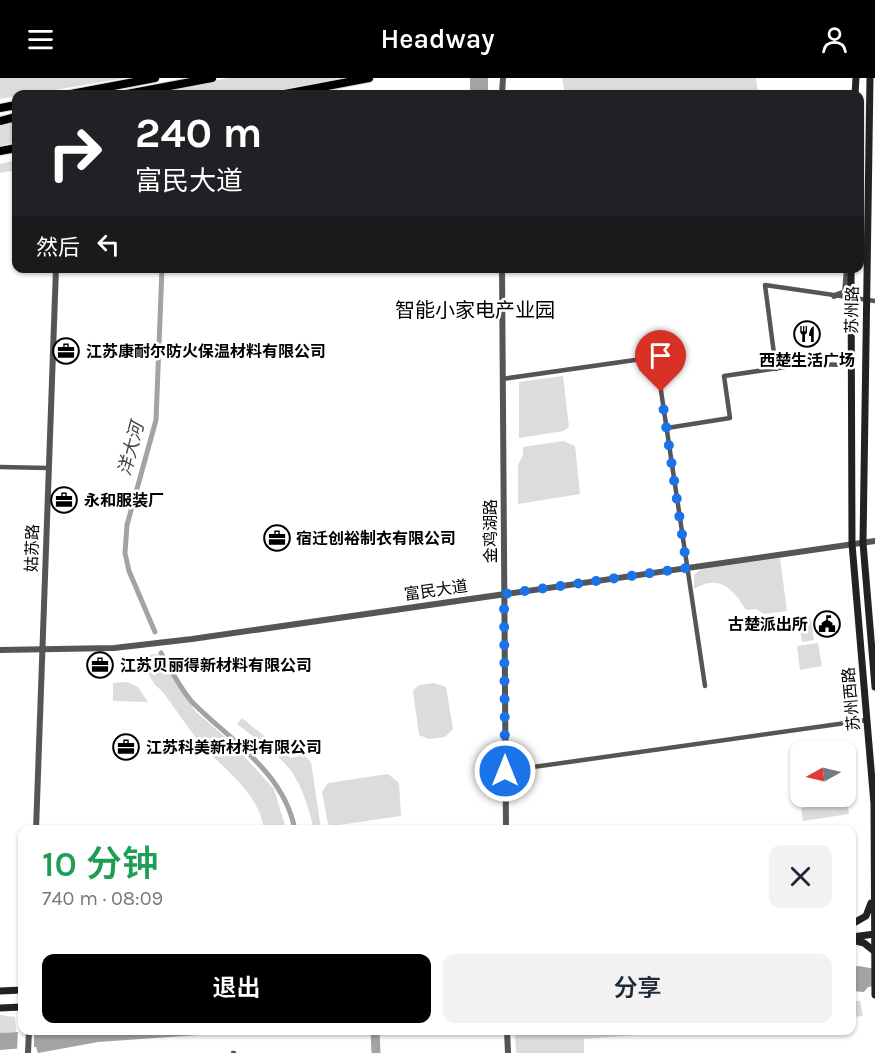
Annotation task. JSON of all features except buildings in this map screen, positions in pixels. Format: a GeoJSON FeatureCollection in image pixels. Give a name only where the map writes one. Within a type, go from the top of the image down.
{"type":"FeatureCollection","features":[{"type":"Feature","properties":{"kind":"highway"},"geometry":{"type":"LineString","coordinates":[[92,90],[155,78]]}},
{"type":"Feature","properties":{"kind":"highway"},"geometry":{"type":"LineString","coordinates":[[148,90],[212,78]]}},
{"type":"Feature","properties":{"kind":"main road"},"geometry":{"type":"LineString","coordinates":[[306,90],[369,78]]}},
{"type":"Feature","properties":{"kind":"main road","name":"苏州路"},"geometry":{"type":"LineString","coordinates":[[863,543],[870,78]]}},
{"type":"Feature","properties":{"kind":"main road","name":"苏州路"},"geometry":{"type":"LineString","coordinates":[[849,273],[852,544]]}},
{"type":"Feature","properties":{"kind":"main road","name":"苏州西路"},"geometry":{"type":"LineString","coordinates":[[863,543],[875,687]]}},
{"type":"Feature","properties":{"kind":"main road","name":"苏州西路"},"geometry":{"type":"LineString","coordinates":[[852,544],[873,804],[875,995]]}},
{"type":"Feature","properties":{"kind":"main road"},"geometry":{"type":"LineString","coordinates":[[856,922],[866,916],[874,892]]}},
{"type":"Feature","properties":{"kind":"main road"},"geometry":{"type":"LineString","coordinates":[[856,924],[874,923]]}},
{"type":"Feature","properties":{"kind":"main road"},"geometry":{"type":"LineString","coordinates":[[856,937],[874,935]]}},
{"type":"Feature","properties":{"kind":"main road"},"geometry":{"type":"LineString","coordinates":[[856,940],[864,943],[874,954]]}},
{"type":"Feature","properties":{"kind":"main road"},"geometry":{"type":"LineString","coordinates":[[0,991],[18,990]]}},
{"type":"Feature","properties":{"kind":"main road"},"geometry":{"type":"LineString","coordinates":[[0,1008],[18,1007]]}},
{"type":"Feature","properties":{"kind":"street","name":"姑苏路"},"geometry":{"type":"LineString","coordinates":[[36,825],[56,273]]}},
{"type":"Feature","properties":{"kind":"street","name":"金鸡湖路"},"geometry":{"type":"LineString","coordinates":[[502,273],[506,825]]}},
{"type":"Feature","properties":{"kind":"street"},"geometry":{"type":"LineString","coordinates":[[834,296],[845,292],[848,273]]}},
{"type":"Feature","properties":{"kind":"street"},"geometry":{"type":"LineString","coordinates":[[776,369],[765,285],[875,302]]}},
{"type":"Feature","properties":{"kind":"street"},"geometry":{"type":"LineString","coordinates":[[502,379],[656,357],[705,687]]}},
{"type":"Feature","properties":{"kind":"street"},"geometry":{"type":"LineString","coordinates":[[667,428],[730,418],[724,376],[806,364],[850,365]]}},
{"type":"Feature","properties":{"kind":"street"},"geometry":{"type":"LineString","coordinates":[[0,467],[49,468]]}},
{"type":"Feature","properties":{"kind":"street","name":"富民大道"},"geometry":{"type":"LineString","coordinates":[[0,650],[114,648],[192,639],[875,541]]}},
{"type":"Feature","properties":{"kind":"street"},"geometry":{"type":"LineString","coordinates":[[505,771],[867,720]]}},
{"type":"Feature","properties":{"kind":"street"},"geometry":{"type":"LineString","coordinates":[[28,1053],[29,1035]]}},
{"type":"Feature","properties":{"kind":"street"},"geometry":{"type":"LineString","coordinates":[[507,1035],[508,1053]]}},
{"type":"Feature","properties":{"kind":"shaded area"},"geometry":{"type":"Polygon","coordinates":[[[0,78],[126,78],[54,90],[12,90],[12,97],[0,99],[0,78]]]}},
{"type":"Feature","properties":{"kind":"shaded area"},"geometry":{"type":"Polygon","coordinates":[[[229,78],[343,78],[280,90],[166,90],[229,78]]]}},
{"type":"Feature","properties":{"kind":"shaded area"},"geometry":{"type":"Polygon","coordinates":[[[470,78],[488,78],[488,90],[470,90],[470,78]]]}},
{"type":"Feature","properties":{"kind":"shaded area"},"geometry":{"type":"Polygon","coordinates":[[[562,78],[756,78],[758,90],[564,90],[562,78]]]}},
{"type":"Feature","properties":{"kind":"shaded area"},"geometry":{"type":"Polygon","coordinates":[[[12,123],[12,143],[0,146],[0,125],[12,123]]]}},
{"type":"Feature","properties":{"kind":"shaded area"},"geometry":{"type":"Polygon","coordinates":[[[12,161],[12,171],[0,173],[0,164],[12,161]]]}},
{"type":"Feature","properties":{"kind":"shaded area"},"geometry":{"type":"Polygon","coordinates":[[[563,376],[569,427],[563,431],[519,438],[519,382],[563,376]]]}},
{"type":"Feature","properties":{"kind":"shaded area"},"geometry":{"type":"Polygon","coordinates":[[[563,441],[575,446],[580,494],[518,504],[518,465],[523,455],[523,447],[563,441]]]}},
{"type":"Feature","properties":{"kind":"shaded area"},"geometry":{"type":"Polygon","coordinates":[[[780,558],[787,611],[764,614],[756,609],[746,610],[731,590],[719,583],[703,584],[694,589],[694,575],[701,569],[780,558]]]}},
{"type":"Feature","properties":{"kind":"shaded area"},"geometry":{"type":"Polygon","coordinates":[[[811,619],[814,640],[802,642],[799,621],[811,619]]]}},
{"type":"Feature","properties":{"kind":"shaded area"},"geometry":{"type":"Polygon","coordinates":[[[818,643],[822,666],[800,670],[797,646],[818,643]]]}},
{"type":"Feature","properties":{"kind":"shaded area"},"geometry":{"type":"Polygon","coordinates":[[[158,654],[195,711],[232,743],[274,789],[285,825],[263,825],[255,803],[248,793],[201,744],[162,691],[155,685],[137,656],[158,654]]]}},
{"type":"Feature","properties":{"kind":"shaded area"},"geometry":{"type":"Polygon","coordinates":[[[127,682],[138,687],[148,702],[113,701],[113,683],[127,682]]]}},
{"type":"Feature","properties":{"kind":"shaded area"},"geometry":{"type":"Polygon","coordinates":[[[434,683],[446,687],[453,729],[445,737],[429,739],[419,735],[413,691],[419,685],[434,683]]]}},
{"type":"Feature","properties":{"kind":"shaded area"},"geometry":{"type":"Polygon","coordinates":[[[242,718],[291,758],[304,755],[311,762],[320,825],[313,825],[296,778],[288,768],[268,748],[237,724],[242,718]]]}},
{"type":"Feature","properties":{"kind":"shaded area"},"geometry":{"type":"Polygon","coordinates":[[[388,774],[399,783],[401,816],[330,825],[322,792],[328,783],[388,774]]]}},
{"type":"Feature","properties":{"kind":"shaded area"},"geometry":{"type":"Polygon","coordinates":[[[848,807],[849,814],[803,821],[801,808],[848,807]]]}},
{"type":"Feature","properties":{"kind":"shaded area"},"geometry":{"type":"Polygon","coordinates":[[[856,966],[875,969],[875,986],[868,987],[864,992],[856,991],[856,966]]]}},
{"type":"Feature","properties":{"kind":"shaded area"},"geometry":{"type":"Polygon","coordinates":[[[856,1001],[860,1001],[863,1016],[856,1017],[856,1001]]]}},
{"type":"Feature","properties":{"kind":"shaded area"},"geometry":{"type":"Polygon","coordinates":[[[0,1015],[15,1017],[16,1032],[0,1033],[0,1015]]]}},
{"type":"Feature","properties":{"kind":"shaded area"},"geometry":{"type":"Polygon","coordinates":[[[18,1032],[18,1035],[199,1035],[98,1042],[38,1053],[36,1047],[0,1050],[0,1033],[18,1032]]]}},
{"type":"Feature","properties":{"kind":"shaded area"},"geometry":{"type":"Polygon","coordinates":[[[515,1035],[636,1035],[584,1039],[584,1053],[516,1053],[515,1035]]]}},
{"type":"Feature","properties":{"kind":"pier"},"geometry":{"type":"Polygon","coordinates":[[[18,1029],[18,1035],[34,1035],[34,1051],[17,1052],[18,1029]]]}},
{"type":"Feature","properties":{"kind":"waterway","name":"洋大河"},"geometry":{"type":"LineString","coordinates":[[155,632],[129,571],[125,553],[127,525],[156,420],[162,273]]}},
{"type":"Feature","properties":{"kind":"waterway","name":"洋大河"},"geometry":{"type":"LineString","coordinates":[[161,653],[193,703],[240,745],[268,775],[280,791],[294,825]]}},
{"type":"Feature","properties":{"kind":"waterway","name":"洋大河"},"geometry":{"type":"LineString","coordinates":[[375,1035],[376,1053]]}},
{"type":"Feature","properties":{"kind":"place","name":"西楚生活广场"},"geometry":{"type":"Point","coordinates":[807,334]}},
{"type":"Feature","properties":{"kind":"place","name":"江苏康耐尔防火保温材料有限公司"},"geometry":{"type":"Point","coordinates":[66,351]}},
{"type":"Feature","properties":{"kind":"place","name":"永和服装厂"},"geometry":{"type":"Point","coordinates":[64,500]}},
{"type":"Feature","properties":{"kind":"place","name":"宿迁创裕制衣有限公司"},"geometry":{"type":"Point","coordinates":[277,538]}},
{"type":"Feature","properties":{"kind":"place","name":"古楚派出所"},"geometry":{"type":"Point","coordinates":[827,624]}},
{"type":"Feature","properties":{"kind":"place","name":"江苏贝丽得新材料有限公司"},"geometry":{"type":"Point","coordinates":[100,665]}},
{"type":"Feature","properties":{"kind":"place","name":"江苏科美新材料有限公司"},"geometry":{"type":"Point","coordinates":[126,747]}},
{"type":"Feature","properties":{"kind":"district","name":"智能小家电产业园"},"geometry":{"type":"Point","coordinates":[475,310]}},
{"type":"Feature","properties":{"kind":"route"},"geometry":{"type":"LineString","coordinates":[[505,771],[504,594],[687,568],[661,392]]}}]}
